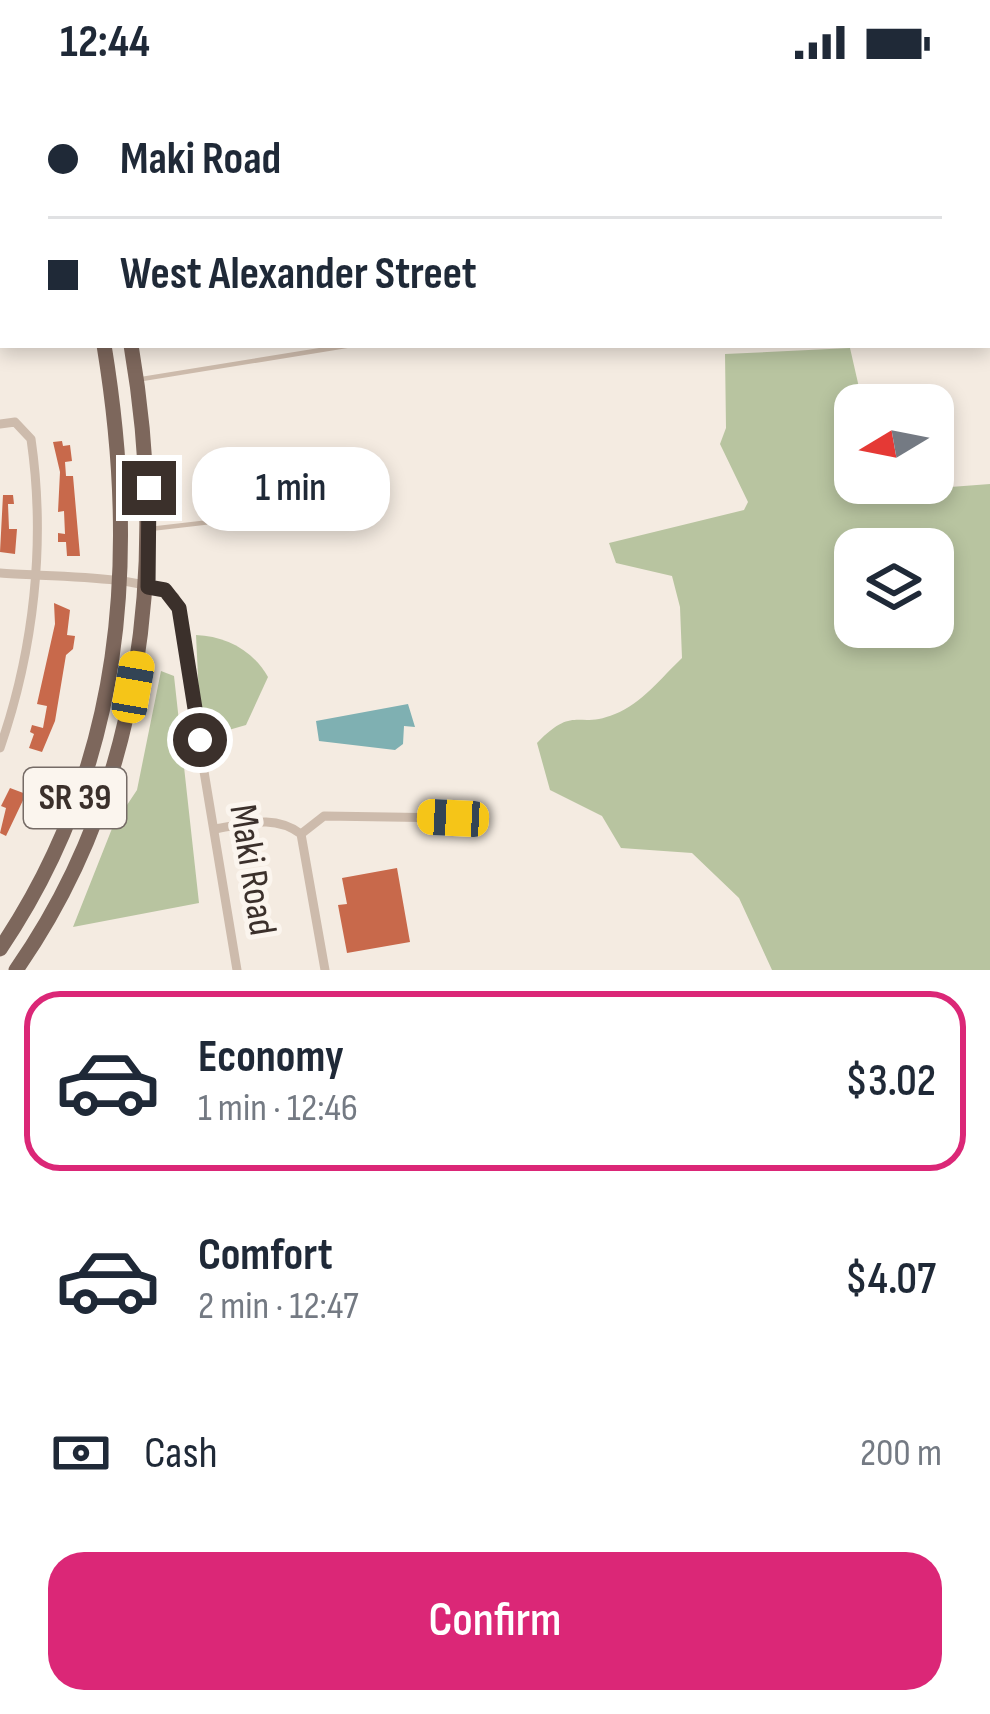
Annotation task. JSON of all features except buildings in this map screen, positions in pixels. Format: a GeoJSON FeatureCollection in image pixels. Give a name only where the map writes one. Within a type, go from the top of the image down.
{"type":"FeatureCollection","features":[{"type":"Feature","properties":{"kind":"main road","name":"SR 39"},"geometry":{"type":"LineString","coordinates":[[0,949],[38,883],[71,810],[95,742],[116,634],[123,488],[104,348]]}},
{"type":"Feature","properties":{"kind":"main road","name":"SR 39"},"geometry":{"type":"LineString","coordinates":[[16,970],[61,895],[115,759],[133,687],[148,587],[150,529],[132,348]]}},
{"type":"Feature","properties":{"kind":"street"},"geometry":{"type":"LineString","coordinates":[[0,424],[14,422],[31,439],[36,473],[36,576],[22,670],[0,748]]}},
{"type":"Feature","properties":{"kind":"street"},"geometry":{"type":"LineString","coordinates":[[0,573],[148,587]]}},
{"type":"Feature","properties":{"kind":"street","name":"Maki Road"},"geometry":{"type":"LineString","coordinates":[[148,587],[165,590],[179,608],[237,970]]}},
{"type":"Feature","properties":{"kind":"street"},"geometry":{"type":"LineString","coordinates":[[301,834],[324,816],[453,818]]}},
{"type":"Feature","properties":{"kind":"street"},"geometry":{"type":"LineString","coordinates":[[214,829],[285,822],[301,834],[322,969]]}},
{"type":"Feature","properties":{"kind":"lane"},"geometry":{"type":"LineString","coordinates":[[137,380],[334,348]]}},
{"type":"Feature","properties":{"kind":"lane"},"geometry":{"type":"LineString","coordinates":[[150,529],[218,521],[249,505]]}},
{"type":"Feature","properties":{"kind":"green space"},"geometry":{"type":"Polygon","coordinates":[[[850,348],[858,384],[834,384],[834,504],[954,504],[954,487],[990,484],[990,970],[772,970],[739,898],[692,853],[621,848],[602,816],[550,790],[537,743],[568,721],[625,710],[682,658],[680,607],[672,576],[616,563],[609,543],[744,510],[748,502],[720,444],[726,428],[725,354],[850,348]]]}},
{"type":"Feature","properties":{"kind":"green space"},"geometry":{"type":"Polygon","coordinates":[[[196,635],[237,646],[268,677],[246,725],[201,738],[196,635]]]}},
{"type":"Feature","properties":{"kind":"green space"},"geometry":{"type":"Polygon","coordinates":[[[161,671],[174,676],[199,903],[73,927],[113,826],[137,790],[161,671]]]}},
{"type":"Feature","properties":{"kind":"water"},"geometry":{"type":"Polygon","coordinates":[[[408,704],[415,727],[404,726],[403,744],[395,750],[319,741],[316,721],[408,704]]]}},
{"type":"Feature","properties":{"kind":"route"},"geometry":{"type":"LineString","coordinates":[[149,488],[148,587],[165,590],[179,608],[200,740]]}}]}
